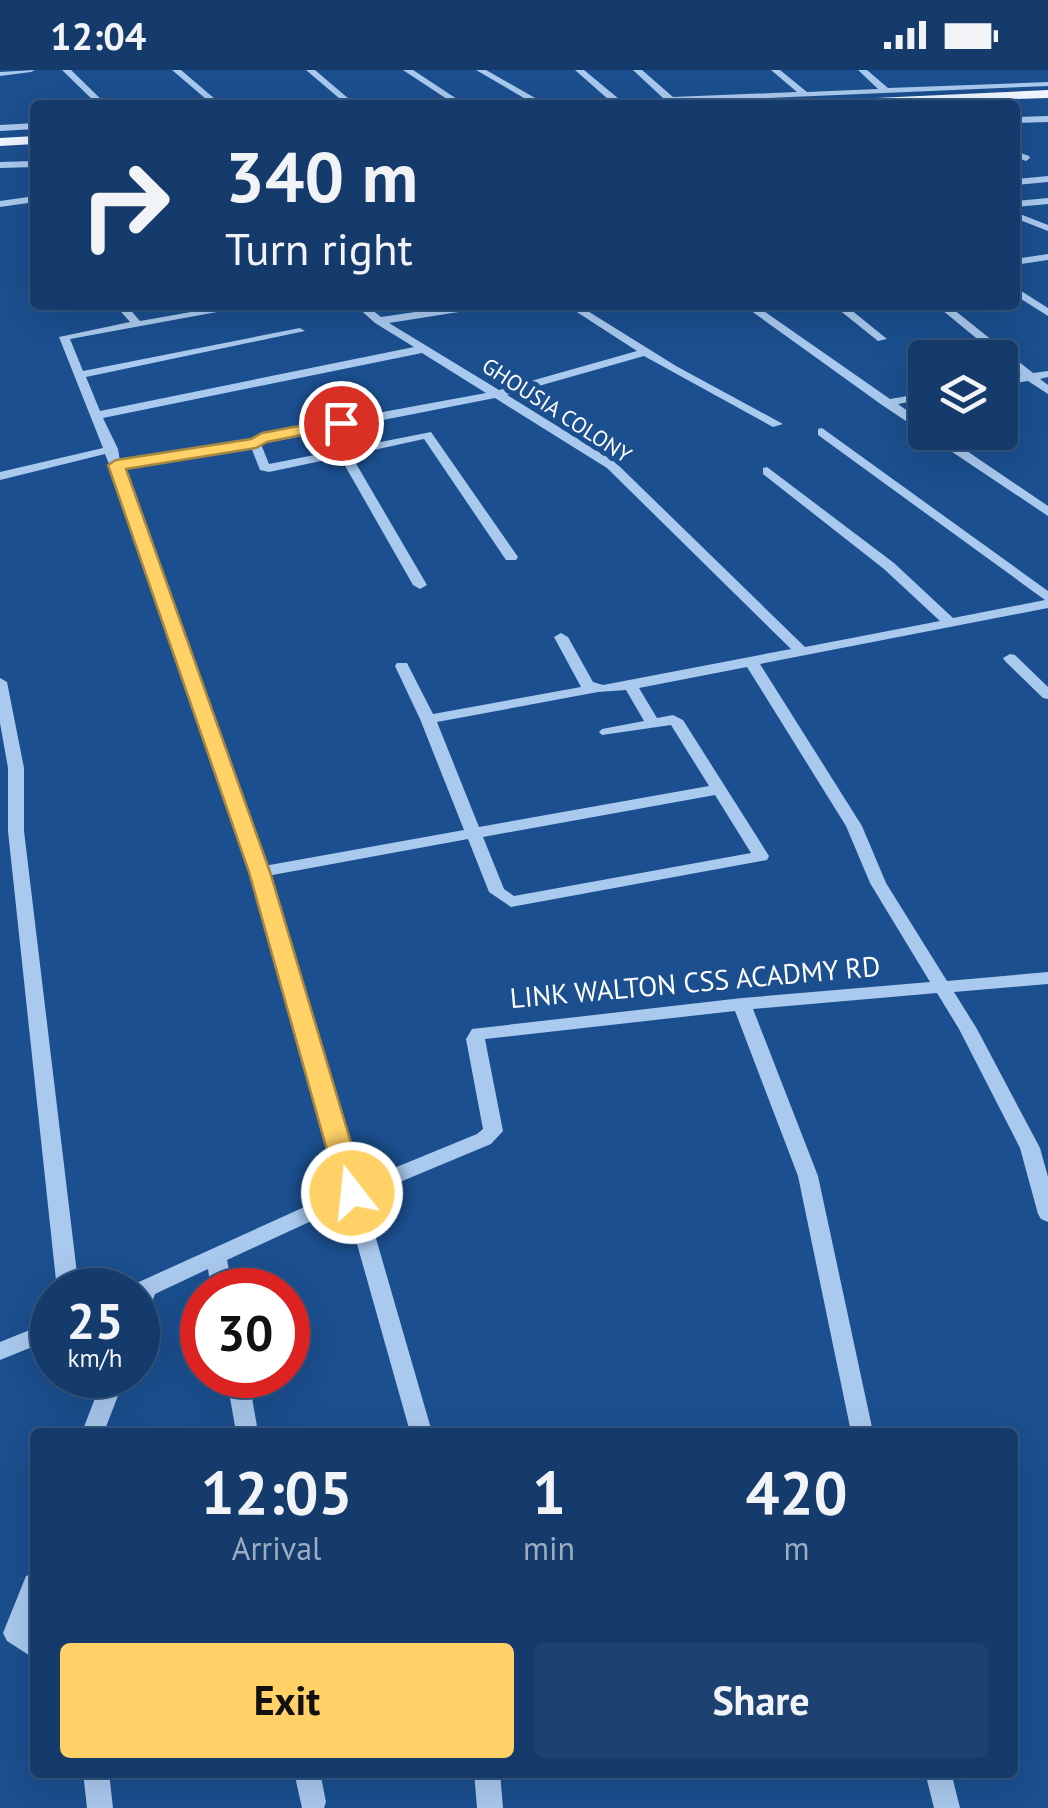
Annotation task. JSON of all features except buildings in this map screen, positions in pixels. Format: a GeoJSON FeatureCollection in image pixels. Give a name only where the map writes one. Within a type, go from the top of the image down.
{"type":"FeatureCollection","features":[{"type":"Feature","properties":{"kind":"main road"},"geometry":{"type":"LineString","coordinates":[[808,100],[1047,87]]}},
{"type":"Feature","properties":{"kind":"main road"},"geometry":{"type":"LineString","coordinates":[[1020,106],[1048,104]]}},
{"type":"Feature","properties":{"kind":"main road"},"geometry":{"type":"LineString","coordinates":[[0,142],[30,140]]}},
{"type":"Feature","properties":{"kind":"main road"},"geometry":{"type":"LineString","coordinates":[[0,151],[30,150]]}},
{"type":"Feature","properties":{"kind":"street"},"geometry":{"type":"LineString","coordinates":[[0,74],[31,70]]}},
{"type":"Feature","properties":{"kind":"street"},"geometry":{"type":"LineString","coordinates":[[66,70],[99,100]]}},
{"type":"Feature","properties":{"kind":"street"},"geometry":{"type":"LineString","coordinates":[[176,70],[212,100]]}},
{"type":"Feature","properties":{"kind":"street"},"geometry":{"type":"LineString","coordinates":[[310,70],[346,100]]}},
{"type":"Feature","properties":{"kind":"street"},"geometry":{"type":"LineString","coordinates":[[407,70],[454,100]]}},
{"type":"Feature","properties":{"kind":"street"},"geometry":{"type":"LineString","coordinates":[[480,70],[534,100]]}},
{"type":"Feature","properties":{"kind":"street"},"geometry":{"type":"LineString","coordinates":[[579,70],[614,100]]}},
{"type":"Feature","properties":{"kind":"street"},"geometry":{"type":"LineString","coordinates":[[637,70],[670,100],[808,100],[886,91],[1047,87]]}},
{"type":"Feature","properties":{"kind":"street"},"geometry":{"type":"LineString","coordinates":[[776,70],[808,100]]}},
{"type":"Feature","properties":{"kind":"street"},"geometry":{"type":"LineString","coordinates":[[862,70],[886,91]]}},
{"type":"Feature","properties":{"kind":"street"},"geometry":{"type":"LineString","coordinates":[[1023,70],[1047,87]]}},
{"type":"Feature","properties":{"kind":"street"},"geometry":{"type":"LineString","coordinates":[[1020,120],[1048,118]]}},
{"type":"Feature","properties":{"kind":"street"},"geometry":{"type":"LineString","coordinates":[[0,128],[30,126]]}},
{"type":"Feature","properties":{"kind":"street"},"geometry":{"type":"LineString","coordinates":[[1020,156],[1026,158]]}},
{"type":"Feature","properties":{"kind":"street"},"geometry":{"type":"LineString","coordinates":[[0,165],[30,164]]}},
{"type":"Feature","properties":{"kind":"street"},"geometry":{"type":"LineString","coordinates":[[1020,182],[1048,179]]}},
{"type":"Feature","properties":{"kind":"street"},"geometry":{"type":"LineString","coordinates":[[0,204],[30,200]]}},
{"type":"Feature","properties":{"kind":"street"},"geometry":{"type":"LineString","coordinates":[[1020,203],[1048,200]]}},
{"type":"Feature","properties":{"kind":"street"},"geometry":{"type":"LineString","coordinates":[[1020,217],[1048,228]]}},
{"type":"Feature","properties":{"kind":"street"},"geometry":{"type":"LineString","coordinates":[[1020,261],[1048,257]]}},
{"type":"Feature","properties":{"kind":"street"},"geometry":{"type":"LineString","coordinates":[[1020,293],[1048,313]]}},
{"type":"Feature","properties":{"kind":"street"},"geometry":{"type":"LineString","coordinates":[[124,310],[136,324]]}},
{"type":"Feature","properties":{"kind":"street"},"geometry":{"type":"LineString","coordinates":[[220,310],[64,337],[114,457],[260,872],[420,1428]]}},
{"type":"Feature","properties":{"kind":"street","name":"GHOUSIA COLONY"},"geometry":{"type":"LineString","coordinates":[[366,310],[611,465],[802,652]]}},
{"type":"Feature","properties":{"kind":"street"},"geometry":{"type":"LineString","coordinates":[[378,320],[449,310]]}},
{"type":"Feature","properties":{"kind":"street"},"geometry":{"type":"LineString","coordinates":[[579,310],[645,352],[777,424]]}},
{"type":"Feature","properties":{"kind":"street"},"geometry":{"type":"LineString","coordinates":[[755,310],[908,418]]}},
{"type":"Feature","properties":{"kind":"street"},"geometry":{"type":"LineString","coordinates":[[845,310],[882,338]]}},
{"type":"Feature","properties":{"kind":"street"},"geometry":{"type":"LineString","coordinates":[[946,310],[1048,391]]}},
{"type":"Feature","properties":{"kind":"street"},"geometry":{"type":"LineString","coordinates":[[80,376],[300,331]]}},
{"type":"Feature","properties":{"kind":"street"},"geometry":{"type":"LineString","coordinates":[[98,415],[424,349]]}},
{"type":"Feature","properties":{"kind":"street"},"geometry":{"type":"LineString","coordinates":[[0,476],[114,457],[256,443],[262,438],[498,394],[645,352]]}},
{"type":"Feature","properties":{"kind":"street"},"geometry":{"type":"LineString","coordinates":[[1018,379],[1048,374]]}},
{"type":"Feature","properties":{"kind":"street"},"geometry":{"type":"LineString","coordinates":[[886,403],[908,399]]}},
{"type":"Feature","properties":{"kind":"street"},"geometry":{"type":"LineString","coordinates":[[822,432],[1048,600]]}},
{"type":"Feature","properties":{"kind":"street"},"geometry":{"type":"LineString","coordinates":[[256,443],[264,467],[269,468],[427,435],[511,558]]}},
{"type":"Feature","properties":{"kind":"street"},"geometry":{"type":"LineString","coordinates":[[956,450],[1048,512]]}},
{"type":"Feature","properties":{"kind":"street"},"geometry":{"type":"LineString","coordinates":[[344,453],[420,585]]}},
{"type":"Feature","properties":{"kind":"street"},"geometry":{"type":"LineString","coordinates":[[767,471],[889,566],[950,623]]}},
{"type":"Feature","properties":{"kind":"street"},"geometry":{"type":"LineString","coordinates":[[428,719],[802,652],[1048,600]]}},
{"type":"Feature","properties":{"kind":"street"},"geometry":{"type":"LineString","coordinates":[[561,637],[588,685],[594,688]]}},
{"type":"Feature","properties":{"kind":"street"},"geometry":{"type":"LineString","coordinates":[[1010,658],[1048,695]]}},
{"type":"Feature","properties":{"kind":"street"},"geometry":{"type":"LineString","coordinates":[[752,661],[854,826],[878,883],[942,987],[1030,1148],[1048,1214]]}},
{"type":"Feature","properties":{"kind":"street"},"geometry":{"type":"LineString","coordinates":[[402,666],[428,719],[497,892],[511,902],[756,860],[761,856],[678,723],[674,720],[607,732]]}},
{"type":"Feature","properties":{"kind":"street"},"geometry":{"type":"LineString","coordinates":[[0,682],[16,768],[16,831],[66,1268]]}},
{"type":"Feature","properties":{"kind":"street"},"geometry":{"type":"LineString","coordinates":[[630,684],[653,724]]}},
{"type":"Feature","properties":{"kind":"street"},"geometry":{"type":"LineString","coordinates":[[260,872],[473,830],[719,789]]}},
{"type":"Feature","properties":{"kind":"street","name":"LINK WALTON CSS ACADMY RD"},"geometry":{"type":"LineString","coordinates":[[160,1282],[352,1193],[484,1140],[493,1130],[474,1038],[480,1032],[742,1004],[1048,978]]}},
{"type":"Feature","properties":{"kind":"street"},"geometry":{"type":"LineString","coordinates":[[742,1004],[808,1176],[861,1428]]}},
{"type":"Feature","properties":{"kind":"street"},"geometry":{"type":"LineString","coordinates":[[216,1256],[218,1268]]}},
{"type":"Feature","properties":{"kind":"street"},"geometry":{"type":"LineString","coordinates":[[0,1351],[30,1339]]}},
{"type":"Feature","properties":{"kind":"street"},"geometry":{"type":"LineString","coordinates":[[95,1428],[106,1398]]}},
{"type":"Feature","properties":{"kind":"street"},"geometry":{"type":"LineString","coordinates":[[241,1398],[246,1428]]}},
{"type":"Feature","properties":{"kind":"street"},"geometry":{"type":"LineString","coordinates":[[30,1597],[16,1633],[30,1643]]}},
{"type":"Feature","properties":{"kind":"street"},"geometry":{"type":"LineString","coordinates":[[97,1778],[100,1808]]}},
{"type":"Feature","properties":{"kind":"street"},"geometry":{"type":"LineString","coordinates":[[308,1778],[312,1802]]}},
{"type":"Feature","properties":{"kind":"street"},"geometry":{"type":"LineString","coordinates":[[488,1778],[490,1808]]}},
{"type":"Feature","properties":{"kind":"street"},"geometry":{"type":"LineString","coordinates":[[939,1778],[946,1808]]}},
{"type":"Feature","properties":{"kind":"route"},"geometry":{"type":"LineString","coordinates":[[341,423],[262,438],[256,443],[116,465],[260,872],[352,1193]]}}]}
